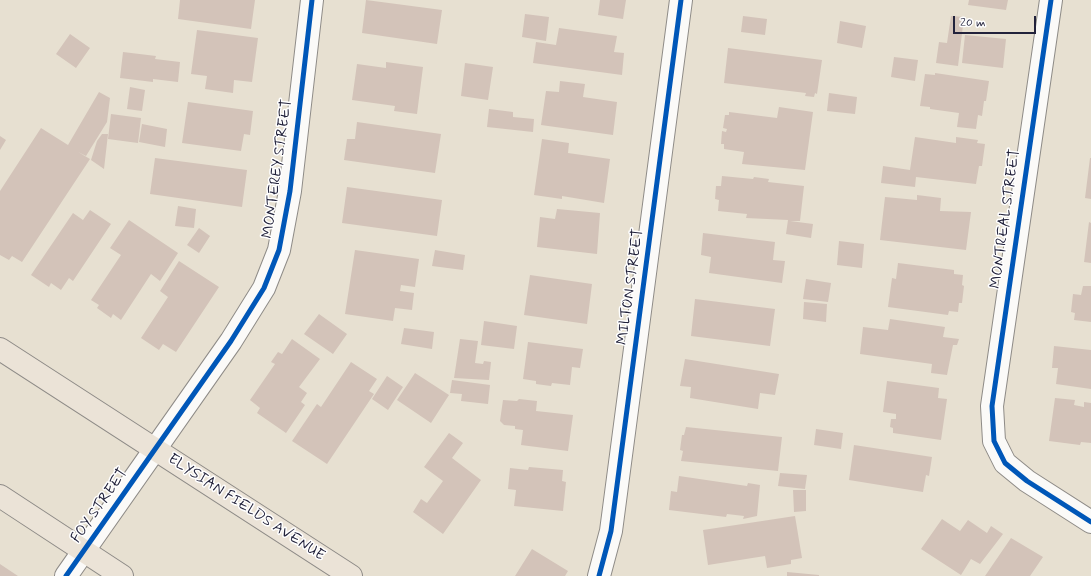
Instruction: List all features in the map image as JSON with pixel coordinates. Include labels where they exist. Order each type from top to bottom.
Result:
[{"type":"main road","name":"ELYSIAN FIELDS AVENUE","points":[[0,349],[154,450],[352,576]]},
{"type":"main road","points":[[0,496],[122,576]]},
{"type":"street","name":"MONTEREY STREET","points":[[154,450],[232,341],[264,288],[279,250],[290,191],[312,0]]},
{"type":"street","name":"MILTON STREET","points":[[600,576],[611,531],[681,0]]},
{"type":"street","name":"MONTREAL STREET","points":[[1051,0],[992,406],[994,441],[1005,463],[1027,481],[1091,522]]},
{"type":"street","name":"FOY STREET","points":[[66,576],[154,450]]},
{"type":"building","points":[[180,0],[255,0],[251,29],[178,19]]},
{"type":"building","points":[[366,0],[442,10],[437,44],[362,33]]},
{"type":"building","points":[[600,0],[626,0],[623,19],[598,15]]},
{"type":"building","points":[[969,0],[1008,0],[1006,10],[968,5]]},
{"type":"building","points":[[525,14],[549,17],[546,41],[522,37]]},
{"type":"building","points":[[743,16],[767,19],[765,35],[741,32]]},
{"type":"building","points":[[951,16],[964,17],[958,66],[936,63],[939,42],[947,43]]},
{"type":"building","points":[[840,21],[866,26],[862,48],[837,43]]},
{"type":"building","points":[[559,28],[617,36],[614,52],[624,53],[622,75],[533,63],[536,42],[556,45]]},
{"type":"building","points":[[197,30],[258,38],[252,82],[234,80],[233,93],[205,89],[207,76],[191,74]]},
{"type":"building","points":[[70,34],[90,48],[76,68],[56,54]]},
{"type":"building","points":[[965,35],[1006,39],[1003,68],[962,63]]},
{"type":"building","points":[[728,48],[822,60],[817,94],[815,93],[814,97],[805,96],[806,93],[724,83]]},
{"type":"building","points":[[123,52],[156,56],[155,59],[180,62],[178,82],[153,79],[153,82],[120,78]]},
{"type":"building","points":[[894,57],[918,60],[915,81],[891,77]]},
{"type":"building","points":[[386,62],[423,67],[417,114],[394,111],[395,106],[352,100],[357,64],[386,68]]},
{"type":"building","points":[[465,63],[493,67],[488,100],[461,96]]},
{"type":"building","points":[[935,73],[989,81],[982,116],[978,115],[976,129],[957,127],[959,113],[920,106],[925,74],[935,75]]},
{"type":"building","points":[[560,81],[585,84],[583,97],[617,102],[613,135],[541,125],[546,91],[559,92]]},
{"type":"building","points":[[130,87],[145,90],[142,111],[127,109]]},
{"type":"building","points":[[99,92],[110,98],[107,122],[86,156],[78,152],[90,159],[22,262],[12,256],[9,260],[0,255],[0,191],[41,128],[68,145]]},
{"type":"building","points":[[829,93],[857,97],[855,114],[827,111]]},
{"type":"building","points":[[188,102],[253,111],[250,135],[244,134],[241,151],[182,143]]},
{"type":"building","points":[[779,107],[813,112],[805,170],[742,164],[744,152],[724,149],[724,144],[721,144],[722,131],[726,132],[727,129],[723,128],[725,115],[729,115],[729,112],[777,118]]},
{"type":"building","points":[[489,109],[513,112],[513,117],[534,119],[533,132],[487,127]]},
{"type":"building","points":[[111,114],[141,118],[138,143],[108,139]]},
{"type":"building","points":[[357,122],[441,134],[435,173],[344,160],[347,139],[355,139]]},
{"type":"building","points":[[142,124],[167,129],[165,147],[139,142]]},
{"type":"building","points":[[102,134],[108,134],[104,169],[91,160],[97,141]]},
{"type":"building","points":[[0,136],[6,140],[0,150]]},
{"type":"building","points":[[915,137],[956,143],[956,137],[978,140],[977,143],[985,144],[982,166],[979,166],[976,184],[916,177],[915,187],[881,183],[883,166],[910,170]]},
{"type":"building","points":[[542,139],[569,143],[568,153],[610,159],[604,203],[562,196],[562,199],[534,195]]},
{"type":"building","points":[[155,158],[247,170],[242,207],[150,194]]},
{"type":"building","points":[[1091,158],[1091,199],[1085,198]]},
{"type":"building","points":[[722,176],[753,179],[754,177],[769,179],[768,182],[804,186],[800,221],[790,221],[813,224],[811,238],[786,234],[788,220],[746,218],[747,214],[718,211],[719,200],[715,199],[716,186],[721,186]]},
{"type":"building","points":[[347,187],[442,200],[437,236],[342,223]]},
{"type":"building","points":[[917,195],[941,198],[940,211],[971,212],[966,250],[880,240],[885,197],[917,200]]},
{"type":"building","points":[[178,206],[196,209],[194,228],[175,226]]},
{"type":"building","points":[[557,209],[600,213],[597,254],[537,247],[540,217],[555,219]]},
{"type":"building","points":[[90,210],[111,224],[73,281],[69,278],[61,290],[51,283],[49,287],[31,275],[73,213],[83,220]]},
{"type":"building","points":[[129,220],[178,253],[160,281],[151,274],[121,320],[113,314],[111,318],[97,308],[99,305],[91,300],[121,255],[110,248]]},
{"type":"building","points":[[1089,222],[1091,223],[1091,263],[1084,262]]},
{"type":"building","points":[[199,228],[210,236],[199,253],[187,245]]},
{"type":"building","points":[[703,233],[775,242],[773,260],[785,261],[782,283],[709,273],[711,257],[701,255]]},
{"type":"building","points":[[839,241],[864,244],[862,268],[837,265]]},
{"type":"building","points":[[355,250],[419,259],[415,287],[401,285],[400,291],[414,293],[412,310],[395,308],[393,321],[345,314]]},
{"type":"building","points":[[435,250],[465,255],[463,270],[432,266]]},
{"type":"building","points":[[179,261],[219,287],[176,352],[163,344],[159,350],[141,338],[168,297],[160,291]]},
{"type":"building","points":[[898,263],[954,270],[954,274],[963,275],[962,285],[964,286],[962,303],[959,303],[958,312],[949,311],[948,315],[888,307],[892,278],[896,279]]},
{"type":"building","points":[[530,275],[592,284],[587,324],[524,315]]},
{"type":"building","points":[[806,279],[831,283],[828,302],[803,299]]},
{"type":"building","points":[[1083,286],[1091,286],[1091,322],[1074,320],[1075,313],[1071,312],[1073,294],[1081,295]]},
{"type":"building","points":[[695,299],[775,309],[770,346],[691,336]]},
{"type":"building","points":[[804,302],[827,304],[826,322],[803,319]]},
{"type":"building","points":[[319,314],[347,334],[333,354],[304,334]]},
{"type":"building","points":[[890,319],[945,327],[943,337],[959,339],[957,345],[953,345],[947,375],[931,373],[932,364],[860,354],[863,327],[888,330]]},
{"type":"building","points":[[484,321],[517,326],[514,349],[481,345]]},
{"type":"building","points":[[404,328],[434,332],[432,349],[401,344]]},
{"type":"building","points":[[292,339],[320,359],[299,387],[307,393],[301,402],[305,405],[286,433],[257,413],[260,408],[250,400],[275,364],[271,362],[278,352],[282,354]]},
{"type":"building","points":[[460,339],[478,341],[475,363],[483,364],[484,361],[491,362],[489,380],[454,378]]},
{"type":"building","points":[[528,342],[583,349],[580,368],[572,367],[570,385],[552,383],[551,386],[536,384],[536,381],[523,379]]},
{"type":"building","points":[[1054,346],[1091,350],[1091,389],[1056,384],[1058,368],[1052,368]]},
{"type":"building","points":[[685,359],[779,374],[775,395],[760,393],[758,409],[690,398],[691,387],[680,386]]},
{"type":"building","points":[[351,362],[377,379],[369,391],[374,394],[327,464],[292,441],[317,404],[321,407]]},
{"type":"building","points":[[415,373],[449,395],[431,423],[397,400]]},
{"type":"building","points":[[387,376],[403,387],[388,410],[372,399]]},
{"type":"building","points":[[452,380],[490,385],[488,404],[461,401],[462,394],[450,393]]},
{"type":"building","points":[[887,381],[939,388],[938,398],[947,399],[941,440],[893,433],[893,428],[890,427],[891,419],[896,419],[896,414],[883,412]]},
{"type":"building","points":[[1055,398],[1075,400],[1074,405],[1084,407],[1084,402],[1091,403],[1091,443],[1081,442],[1080,445],[1049,441]]},
{"type":"building","points":[[519,399],[537,401],[536,411],[573,415],[568,451],[521,445],[523,430],[515,429],[515,426],[504,425],[500,421],[503,400],[517,401]]},
{"type":"building","points":[[686,427],[782,437],[778,471],[681,461],[683,451],[680,450],[682,435],[684,435]]},
{"type":"building","points":[[816,429],[843,433],[841,449],[814,445]]},
{"type":"building","points":[[449,433],[463,443],[452,458],[481,480],[443,534],[413,512],[421,499],[427,503],[443,481],[424,467]]},
{"type":"building","points":[[854,445],[932,457],[929,476],[926,475],[923,492],[849,480]]},
{"type":"building","points":[[529,467],[563,470],[562,481],[566,482],[563,511],[514,506],[516,490],[508,489],[510,468],[528,470]]},
{"type":"building","points":[[780,473],[807,475],[805,489],[778,486]]},
{"type":"building","points":[[679,476],[747,486],[748,483],[760,485],[757,516],[743,519],[744,516],[727,514],[726,517],[669,510],[671,491],[677,492]]},
{"type":"building","points":[[793,490],[806,490],[806,511],[794,512]]},
{"type":"building","points":[[795,516],[802,558],[791,560],[791,564],[767,568],[765,556],[708,565],[703,530]]},
{"type":"building","points":[[942,519],[960,531],[968,520],[987,533],[991,526],[1003,534],[980,564],[971,559],[961,575],[921,549]]},
{"type":"building","points":[[1011,538],[1043,557],[1030,576],[985,576]]},
{"type":"building","points":[[532,549],[568,571],[565,576],[515,576]]},
{"type":"building","points":[[0,564],[18,576],[0,576]]},
{"type":"building","points":[[787,572],[819,575],[819,576],[787,576]]},
{"type":"cycle path","points":[[66,576],[231,341],[264,288],[279,250],[290,191],[312,0]]},
{"type":"cycle path","points":[[599,576],[611,531],[681,0]]},
{"type":"cycle path","points":[[1051,0],[992,406],[994,441],[1005,463],[1027,481],[1091,522]]}]
